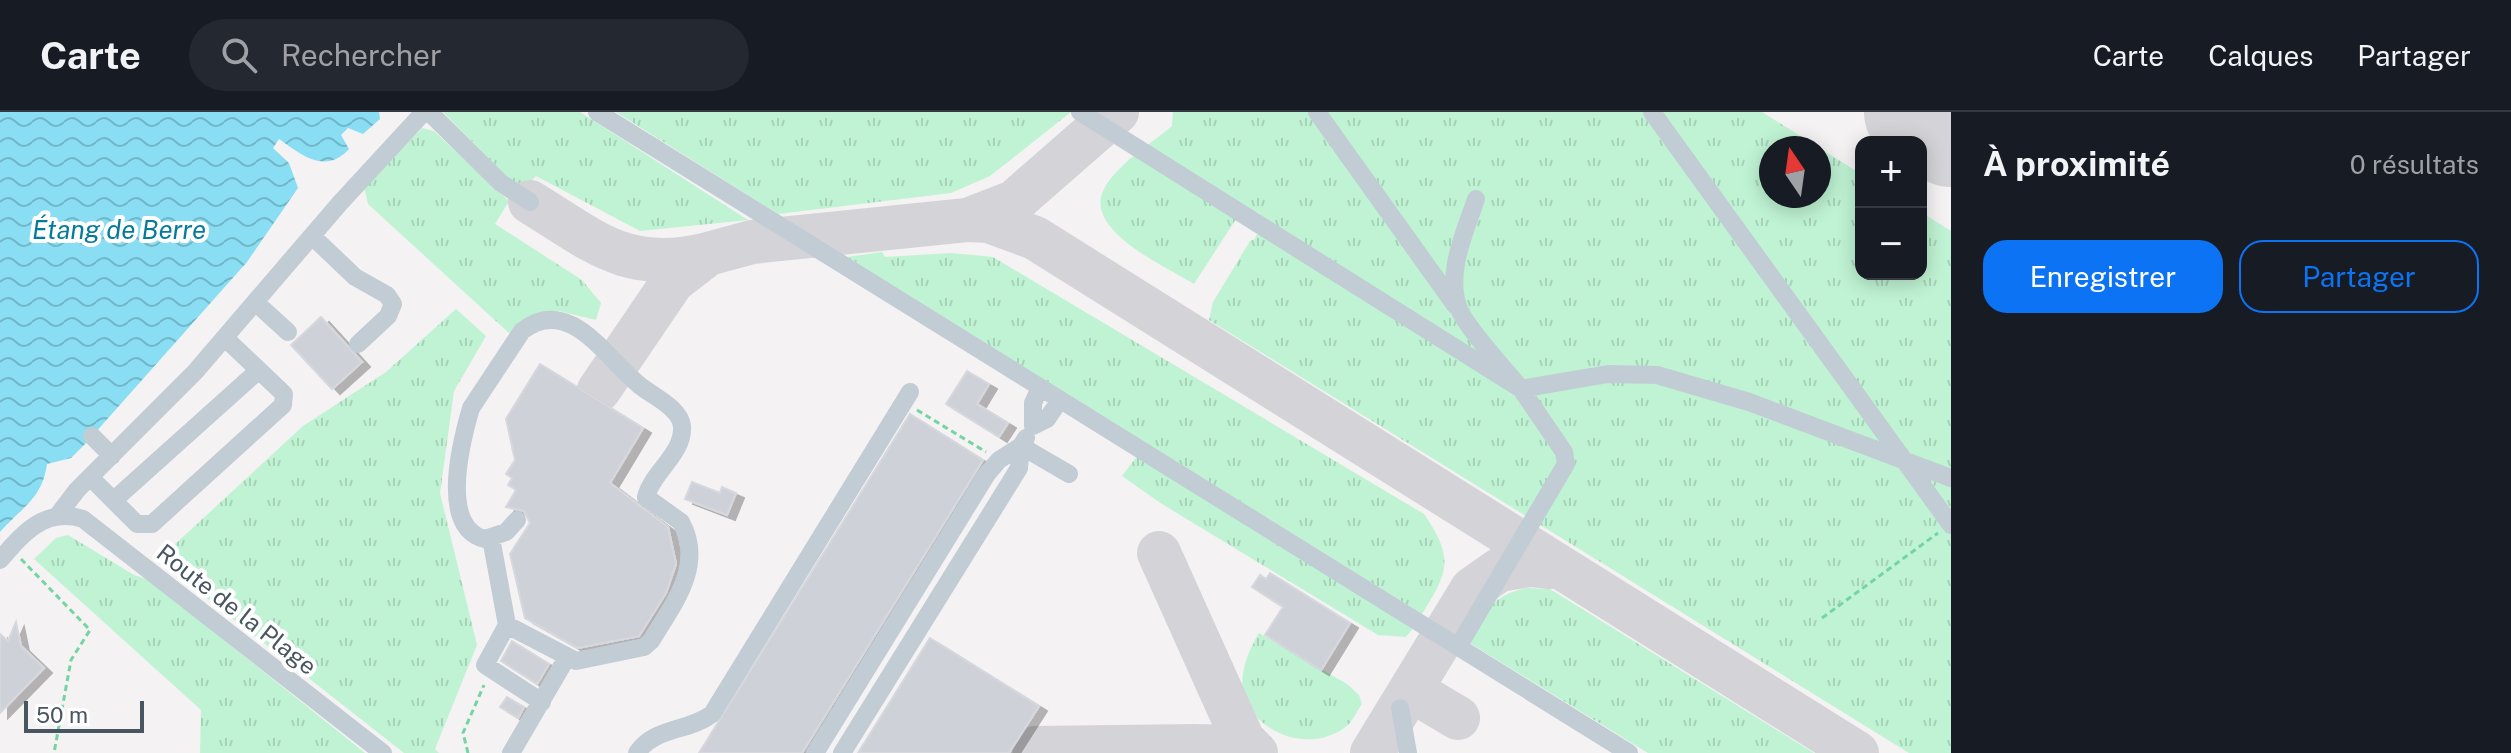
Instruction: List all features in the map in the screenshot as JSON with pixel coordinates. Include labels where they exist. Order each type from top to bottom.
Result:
[{"type":"street","points":[[5,554],[31,526],[58,515],[90,477],[225,338],[312,236],[426,112],[501,183],[530,202]]},
{"type":"street","points":[[597,112],[1629,753]]},
{"type":"street","points":[[1080,112],[1521,389],[1608,374],[1657,375],[1749,402],[1951,478]]},
{"type":"street","points":[[1317,112],[1564,452],[1566,464],[1458,647]]},
{"type":"street","points":[[1652,112],[1951,525]]},
{"type":"street","points":[[1459,310],[1454,283],[1456,260],[1476,199]]},
{"type":"street","points":[[312,236],[355,277],[387,295],[393,304],[388,316],[358,344]]},
{"type":"street","points":[[255,302],[288,332]]},
{"type":"street","points":[[507,625],[566,659],[589,662],[644,647],[651,641],[687,581],[690,565],[681,522],[646,497],[680,440],[680,419],[674,410],[637,383],[593,338],[566,322],[548,319],[533,322],[522,331],[471,408],[456,503],[458,518],[475,537],[491,538],[506,532],[517,520]]},
{"type":"street","points":[[90,477],[137,524],[152,524],[283,405],[284,394],[225,338]]},
{"type":"street","points":[[114,500],[259,370]]},
{"type":"street","points":[[842,753],[1019,468],[1021,446],[1033,426],[1033,403],[1040,388]]},
{"type":"street","points":[[637,753],[655,736],[702,721],[712,714],[906,397]]},
{"type":"street","points":[[1033,426],[1047,419],[1060,400]]},
{"type":"street","points":[[92,436],[112,456]]},
{"type":"street","points":[[815,753],[999,460],[1021,446]]},
{"type":"street","points":[[1021,446],[1069,474]]},
{"type":"street","name":"Route de la Plage","points":[[58,515],[83,519],[383,753]]},
{"type":"street","points":[[491,538],[507,625],[485,661],[491,671],[542,702]]},
{"type":"street","points":[[511,753],[566,659]]},
{"type":"street","points":[[1400,708],[1408,753]]},
{"type":"path","points":[[906,397],[999,460]]},
{"type":"path","points":[[1822,618],[1951,525]]},
{"type":"path","points":[[5,554],[90,630],[71,660],[54,753]]},
{"type":"path","points":[[468,753],[464,744],[466,723],[491,671]]},
{"type":"green space","points":[[443,112],[580,112],[748,220],[640,231],[536,176],[521,191]]},
{"type":"green space","points":[[616,112],[1071,112],[990,176],[951,193],[778,214]]},
{"type":"green space","points":[[1173,112],[1762,112],[1800,136],[1759,136],[1759,208],[1831,208],[1831,155],[1855,170],[1855,280],[1927,280],[1927,216],[1951,231],[1951,753],[1909,753],[1209,320],[1213,302],[1250,241],[1255,239],[1263,219],[1251,210],[1238,216],[1194,284],[1131,246],[1105,219],[1100,204],[1104,189],[1117,171],[1172,126]]},
{"type":"green space","points":[[422,128],[434,131],[509,201],[495,224],[582,280],[601,303],[596,320],[559,311],[526,319],[509,333],[368,204],[364,186]]},
{"type":"green space","points":[[882,252],[885,257],[951,253],[993,257],[1424,514],[1440,542],[1444,564],[1438,586],[1422,614],[847,257]]},
{"type":"green space","points":[[456,309],[486,336],[454,391],[440,493],[477,645],[435,749],[439,753],[404,753],[158,560],[303,426],[386,372]]},
{"type":"green space","points":[[1138,455],[1414,627],[1406,637],[1378,635],[1162,504],[1122,476]]},
{"type":"green space","points":[[68,535],[134,575],[149,580],[365,753],[200,753],[201,710],[34,559],[56,538]]},
{"type":"green space","points":[[1527,588],[1550,589],[1814,753],[1648,753],[1468,642],[1497,600]]},
{"type":"green space","points":[[1259,633],[1347,684],[1359,695],[1362,704],[1348,725],[1335,734],[1305,739],[1276,732],[1263,723],[1245,698],[1242,682],[1248,656]]},
{"type":"water","name":"Étang de Berre","points":[[0,112],[379,112],[380,119],[363,134],[348,128],[341,135],[349,149],[331,161],[314,160],[279,139],[273,148],[289,163],[298,188],[247,262],[86,443],[71,458],[47,464],[36,494],[0,532]]},
{"type":"building","points":[[321,317],[362,362],[332,389],[291,345]]},
{"type":"building","points":[[540,364],[643,428],[610,483],[668,527],[676,564],[666,593],[639,636],[578,648],[525,618],[510,554],[530,523],[524,511],[506,507],[516,490],[508,485],[512,478],[506,474],[515,460],[506,419]]},
{"type":"building","points":[[967,371],[989,384],[977,404],[1008,423],[999,437],[946,404]]},
{"type":"building","points":[[910,414],[983,460],[802,753],[699,753]]},
{"type":"building","points":[[692,482],[720,493],[722,487],[736,493],[727,515],[685,499]]},
{"type":"building","points":[[1270,573],[1350,623],[1321,670],[1265,635],[1283,607],[1252,587],[1260,575],[1266,579]]},
{"type":"building","points":[[16,622],[21,646],[44,668],[0,713],[0,634],[8,641]]},
{"type":"building","points":[[930,638],[1039,706],[1009,753],[858,753]]},
{"type":"building","points":[[512,641],[549,664],[537,684],[501,661]]},
{"type":"building","points":[[507,697],[524,707],[518,718],[500,707]]},
{"type":"taxiway","points":[[967,220],[1014,202],[1117,112]]},
{"type":"taxiway","points":[[530,202],[594,241],[633,257],[655,260],[708,254]]},
{"type":"taxiway","points":[[599,390],[673,281],[708,254],[752,242],[967,220],[989,221],[1035,238],[1857,753]]},
{"type":"taxiway","points":[[1159,553],[1243,740],[1256,753]]},
{"type":"taxiway","points":[[1372,753],[1472,589],[1499,570],[1530,565],[1548,567]]},
{"type":"taxiway","points":[[1411,690],[1458,718]]},
{"type":"taxiway","points":[[1034,748],[1193,746],[1241,747],[1255,752]]},
{"type":"runway","points":[[1918,112],[1951,133]]}]
